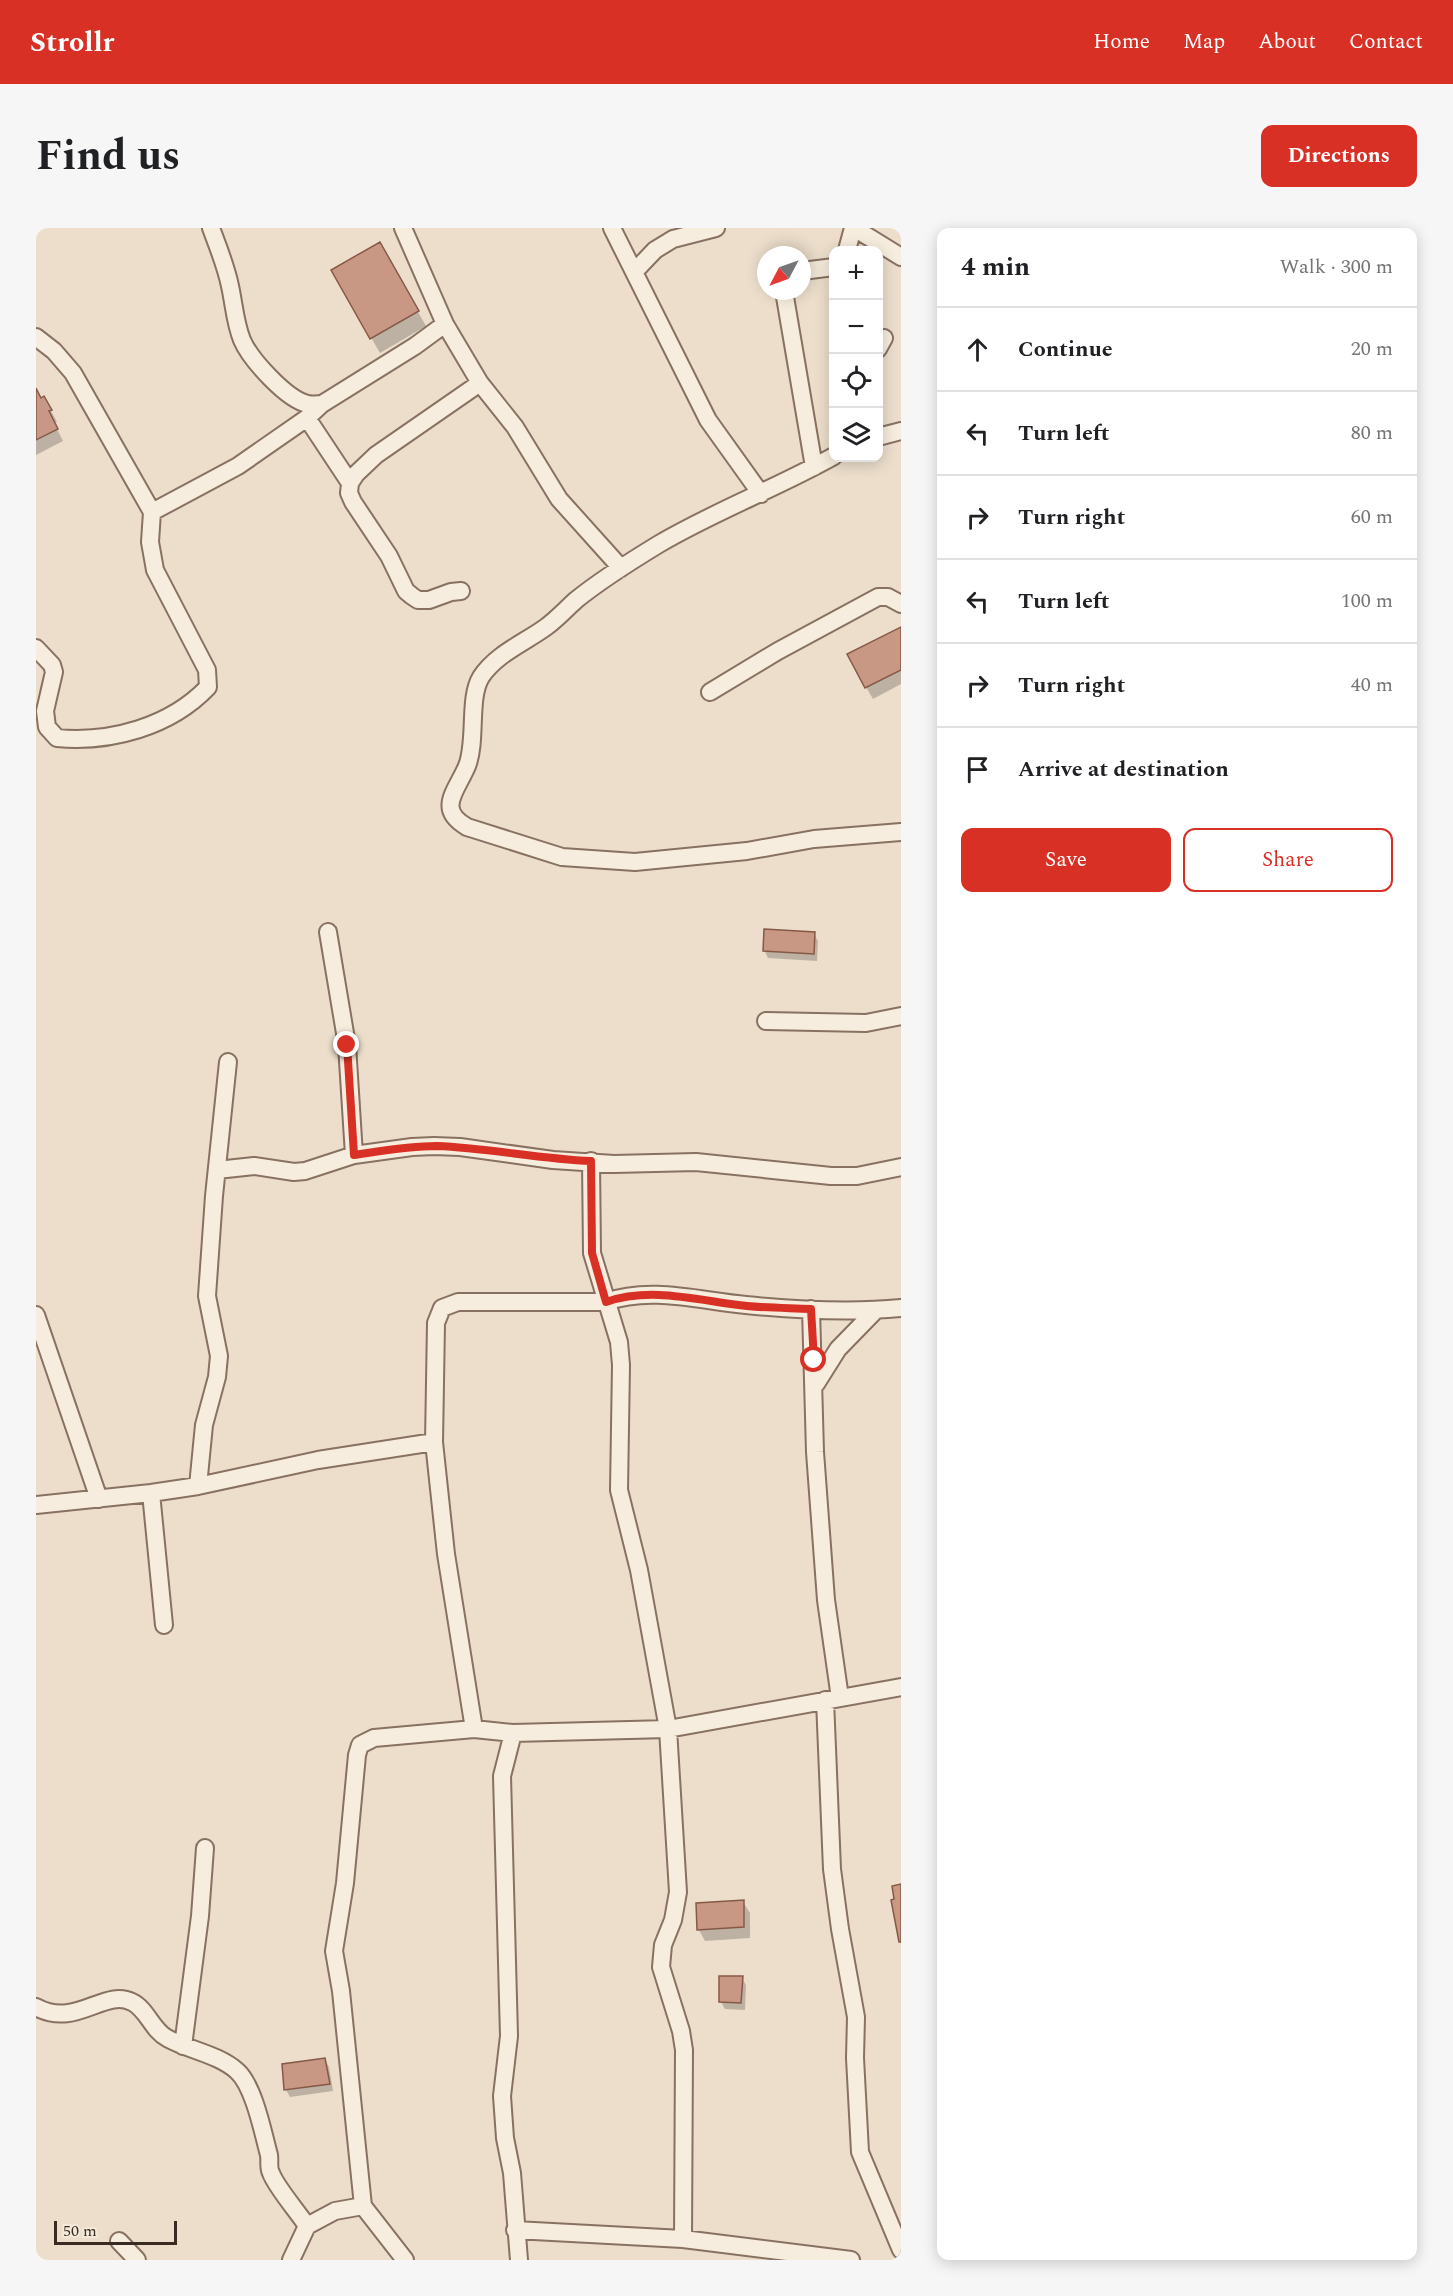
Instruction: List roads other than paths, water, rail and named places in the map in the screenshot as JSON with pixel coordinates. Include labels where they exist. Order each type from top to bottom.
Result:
[{"type":"street","points":[[211,228],[230,284],[243,341],[254,359],[270,378],[294,397],[307,404],[322,404]]},
{"type":"street","points":[[403,228],[445,324],[480,383],[514,427],[560,499],[621,568]]},
{"type":"street","points":[[612,228],[708,420],[761,494]]},
{"type":"street","points":[[635,271],[655,250],[673,239],[716,228]]},
{"type":"street","points":[[848,246],[853,228],[901,257]]},
{"type":"street","points":[[811,271],[829,268]]},
{"type":"street","points":[[786,300],[814,467]]},
{"type":"street","points":[[152,512],[238,466],[307,418],[322,404],[415,346],[445,324]]},
{"type":"street","points":[[36,337],[54,351],[73,373],[152,512],[150,542],[155,570],[207,670],[208,687],[198,697],[157,723],[100,738],[78,740],[57,738],[47,727],[45,711],[54,672],[52,665],[36,648]]},
{"type":"street","points":[[460,591],[429,600],[418,600],[406,591],[389,556],[349,493],[350,483],[356,474],[376,455],[480,383]]},
{"type":"street","points":[[307,418],[350,483]]},
{"type":"street","points":[[883,436],[901,430]]},
{"type":"street","points":[[829,459],[704,520],[621,568],[576,601],[552,623],[509,650],[480,678],[476,690],[468,763],[451,800],[451,815],[467,827],[562,857],[635,862],[747,851],[824,838],[901,832]]},
{"type":"street","points":[[710,692],[778,651],[878,597],[888,597],[901,604]]},
{"type":"street","points":[[328,932],[347,1045],[354,1155]]},
{"type":"street","points":[[766,1021],[866,1023],[901,1016]]},
{"type":"street","points":[[198,1486],[204,1425],[215,1385],[219,1356],[207,1296],[228,1062]]},
{"type":"street","points":[[217,1170],[254,1166],[294,1172],[305,1171],[354,1155],[434,1146],[460,1147],[553,1160],[614,1164],[696,1162],[831,1176],[857,1176],[901,1167]]},
{"type":"street","points":[[591,1161],[592,1253],[619,1342],[621,1365],[619,1490],[639,1570],[668,1729],[678,1892],[673,1920],[663,1945],[661,1967],[681,2031],[684,2050],[683,2239]]},
{"type":"street","points":[[474,1730],[446,1554],[434,1442],[436,1323],[442,1308],[458,1302],[606,1302],[624,1295],[643,1294],[747,1306],[875,1311],[901,1308]]},
{"type":"street","points":[[811,1309],[815,1452],[832,1699],[832,1869],[856,2017],[855,2058],[860,2152],[901,2250]]},
{"type":"street","points":[[813,1389],[838,1349],[859,1324],[875,1311]]},
{"type":"street","points":[[36,1315],[99,1499]]},
{"type":"street","points":[[36,1505],[198,1486],[318,1460],[434,1442]]},
{"type":"street","points":[[152,1493],[164,1625]]},
{"type":"street","points":[[405,2260],[363,2206],[341,1991],[334,1951],[345,1883],[357,1755],[360,1745],[374,1738],[474,1730],[513,1733],[668,1729],[901,1687]]},
{"type":"street","points":[[513,1733],[502,1776],[509,2036],[502,2096],[512,2173],[519,2260]]},
{"type":"street","points":[[183,2046],[200,1916],[205,1848]]},
{"type":"street","points":[[36,2007],[53,2014],[75,2013],[105,2002],[122,1999],[133,2002],[141,2008],[164,2037],[237,2071],[248,2085],[270,2159],[270,2172],[308,2226]]},
{"type":"street","points":[[291,2260],[308,2226],[335,2211],[363,2206]]},
{"type":"street","points":[[515,2230],[683,2239],[850,2260]]},
{"type":"street","points":[[119,2241],[137,2260]]}]
